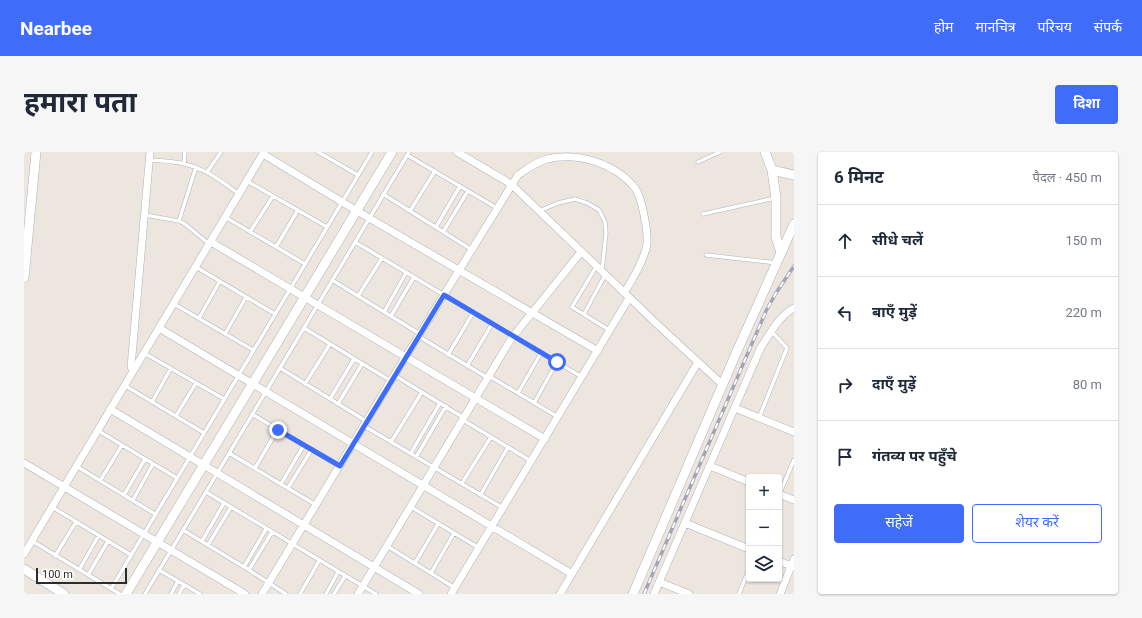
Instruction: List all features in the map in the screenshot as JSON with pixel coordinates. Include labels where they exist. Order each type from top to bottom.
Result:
[{"type":"street","points":[[24,278],[26,225],[36,152]]},
{"type":"street","points":[[134,370],[130,367],[132,336],[150,152]]},
{"type":"street","points":[[126,594],[392,152]]},
{"type":"street","points":[[457,152],[512,184],[627,296],[723,385]]},
{"type":"street","points":[[765,152],[772,170],[776,198],[776,237],[781,253]]},
{"type":"street","points":[[24,554],[263,153],[368,218],[598,351]]},
{"type":"street","points":[[262,594],[518,175],[531,165],[547,159],[563,157],[588,159],[608,166],[624,177],[636,189],[644,212],[647,245],[627,296],[610,330],[453,591]]},
{"type":"street","points":[[772,170],[794,175]]},
{"type":"street","points":[[633,594],[794,224]]},
{"type":"street","points":[[210,243],[318,304],[544,439]]},
{"type":"street","points":[[358,594],[513,336],[581,252]]},
{"type":"street","points":[[654,594],[761,347],[790,310],[794,308]]},
{"type":"street","points":[[159,328],[254,383],[572,574]]},
{"type":"street","points":[[560,594],[698,362]]},
{"type":"street","points":[[735,408],[794,432]]},
{"type":"street","points":[[110,409],[419,594]]},
{"type":"street","points":[[24,462],[245,594]]},
{"type":"street","points":[[710,466],[746,481]]},
{"type":"street","points":[[782,496],[794,500]]},
{"type":"street","points":[[685,524],[746,548]]},
{"type":"street","points":[[780,594],[793,564],[782,562]]},
{"type":"street","points":[[24,569],[64,594]]},
{"type":"street","points":[[659,582],[689,594]]},
{"type":"lane","points":[[184,164],[185,152]]},
{"type":"lane","points":[[207,172],[220,152]]},
{"type":"lane","points":[[318,152],[358,175]]},
{"type":"lane","points":[[111,589],[372,152]]},
{"type":"lane","points":[[698,162],[720,152]]},
{"type":"lane","points":[[145,594],[408,153],[435,171],[498,208]]},
{"type":"lane","points":[[149,160],[196,167],[207,172],[239,194]]},
{"type":"lane","points":[[179,221],[196,167]]},
{"type":"lane","points":[[410,211],[435,171]]},
{"type":"lane","points":[[247,181],[327,227]]},
{"type":"lane","points":[[436,227],[460,186]]},
{"type":"lane","points":[[443,232],[468,191]]},
{"type":"lane","points":[[383,194],[472,250]]},
{"type":"lane","points":[[250,232],[273,196]]},
{"type":"lane","points":[[703,214],[776,198]]},
{"type":"lane","points":[[539,211],[558,203],[575,199],[587,203],[599,210],[605,222],[606,233],[601,271],[584,314]]},
{"type":"lane","points":[[276,247],[298,210]]},
{"type":"lane","points":[[144,215],[179,221],[210,243]]},
{"type":"lane","points":[[225,217],[305,264]]},
{"type":"lane","points":[[355,242],[582,377]]},
{"type":"lane","points":[[706,255],[777,263]]},
{"type":"lane","points":[[358,296],[382,258]]},
{"type":"lane","points":[[196,267],[275,314]]},
{"type":"lane","points":[[601,271],[572,307],[610,330]]},
{"type":"lane","points":[[384,312],[406,273]]},
{"type":"lane","points":[[391,316],[414,277]]},
{"type":"lane","points":[[332,280],[391,316],[467,366],[518,393],[558,417]]},
{"type":"lane","points":[[199,318],[220,281]]},
{"type":"lane","points":[[224,334],[246,297]]},
{"type":"lane","points":[[174,304],[253,350]]},
{"type":"lane","points":[[448,354],[473,312]]},
{"type":"lane","points":[[467,366],[492,324]]},
{"type":"lane","points":[[304,328],[362,364],[422,392],[446,406],[491,437],[531,461]]},
{"type":"lane","points":[[759,418],[787,348],[772,332]]},
{"type":"lane","points":[[305,384],[330,344]]},
{"type":"lane","points":[[144,353],[224,399]]},
{"type":"lane","points":[[518,393],[541,353]]},
{"type":"lane","points":[[330,399],[354,359]]},
{"type":"lane","points":[[534,403],[557,362]]},
{"type":"lane","points":[[338,404],[362,364]]},
{"type":"lane","points":[[152,402],[171,368]]},
{"type":"lane","points":[[280,368],[338,404],[391,442],[503,508]]},
{"type":"lane","points":[[176,416],[196,382]]},
{"type":"lane","points":[[124,385],[204,433]]},
{"type":"lane","points":[[391,442],[422,392]]},
{"type":"lane","points":[[411,453],[440,403]]},
{"type":"lane","points":[[416,457],[446,406]]},
{"type":"lane","points":[[252,414],[340,466]]},
{"type":"lane","points":[[97,430],[177,478]]},
{"type":"lane","points":[[255,468],[278,430]]},
{"type":"lane","points":[[462,483],[491,437]]},
{"type":"lane","points":[[100,481],[122,445]]},
{"type":"lane","points":[[281,484],[304,445]]},
{"type":"lane","points":[[481,494],[508,447]]},
{"type":"lane","points":[[288,488],[312,449]]},
{"type":"lane","points":[[229,453],[316,505]]},
{"type":"lane","points":[[124,495],[145,459]]},
{"type":"lane","points":[[782,488],[794,460]]},
{"type":"lane","points":[[133,500],[153,464]]},
{"type":"lane","points":[[76,466],[156,514]]},
{"type":"lane","points":[[206,492],[292,545],[376,594]]},
{"type":"lane","points":[[202,541],[224,503]]},
{"type":"lane","points":[[52,507],[131,555]]},
{"type":"lane","points":[[208,545],[231,507]]},
{"type":"lane","points":[[411,507],[479,548]]},
{"type":"lane","points":[[56,556],[76,522]]},
{"type":"lane","points":[[415,563],[438,524]]},
{"type":"lane","points":[[244,567],[266,529]]},
{"type":"lane","points":[[183,530],[286,594]]},
{"type":"lane","points":[[249,570],[272,532]]},
{"type":"lane","points":[[431,573],[454,533]]},
{"type":"lane","points":[[79,570],[99,535]]},
{"type":"lane","points":[[32,541],[120,594]]},
{"type":"lane","points":[[88,575],[108,541]]},
{"type":"lane","points":[[387,546],[431,573],[453,591]]},
{"type":"lane","points":[[300,594],[319,561]]},
{"type":"lane","points":[[159,570],[200,594]]},
{"type":"lane","points":[[326,594],[338,572]]},
{"type":"lane","points":[[334,594],[345,576]]},
{"type":"lane","points":[[739,594],[746,576]]},
{"type":"lane","points":[[170,594],[178,581]]},
{"type":"lane","points":[[179,594],[184,585]]},
{"type":"railway","points":[[644,594],[766,311],[794,266]]},
{"type":"route","points":[[278,430],[340,466],[444,295],[557,362]]}]
